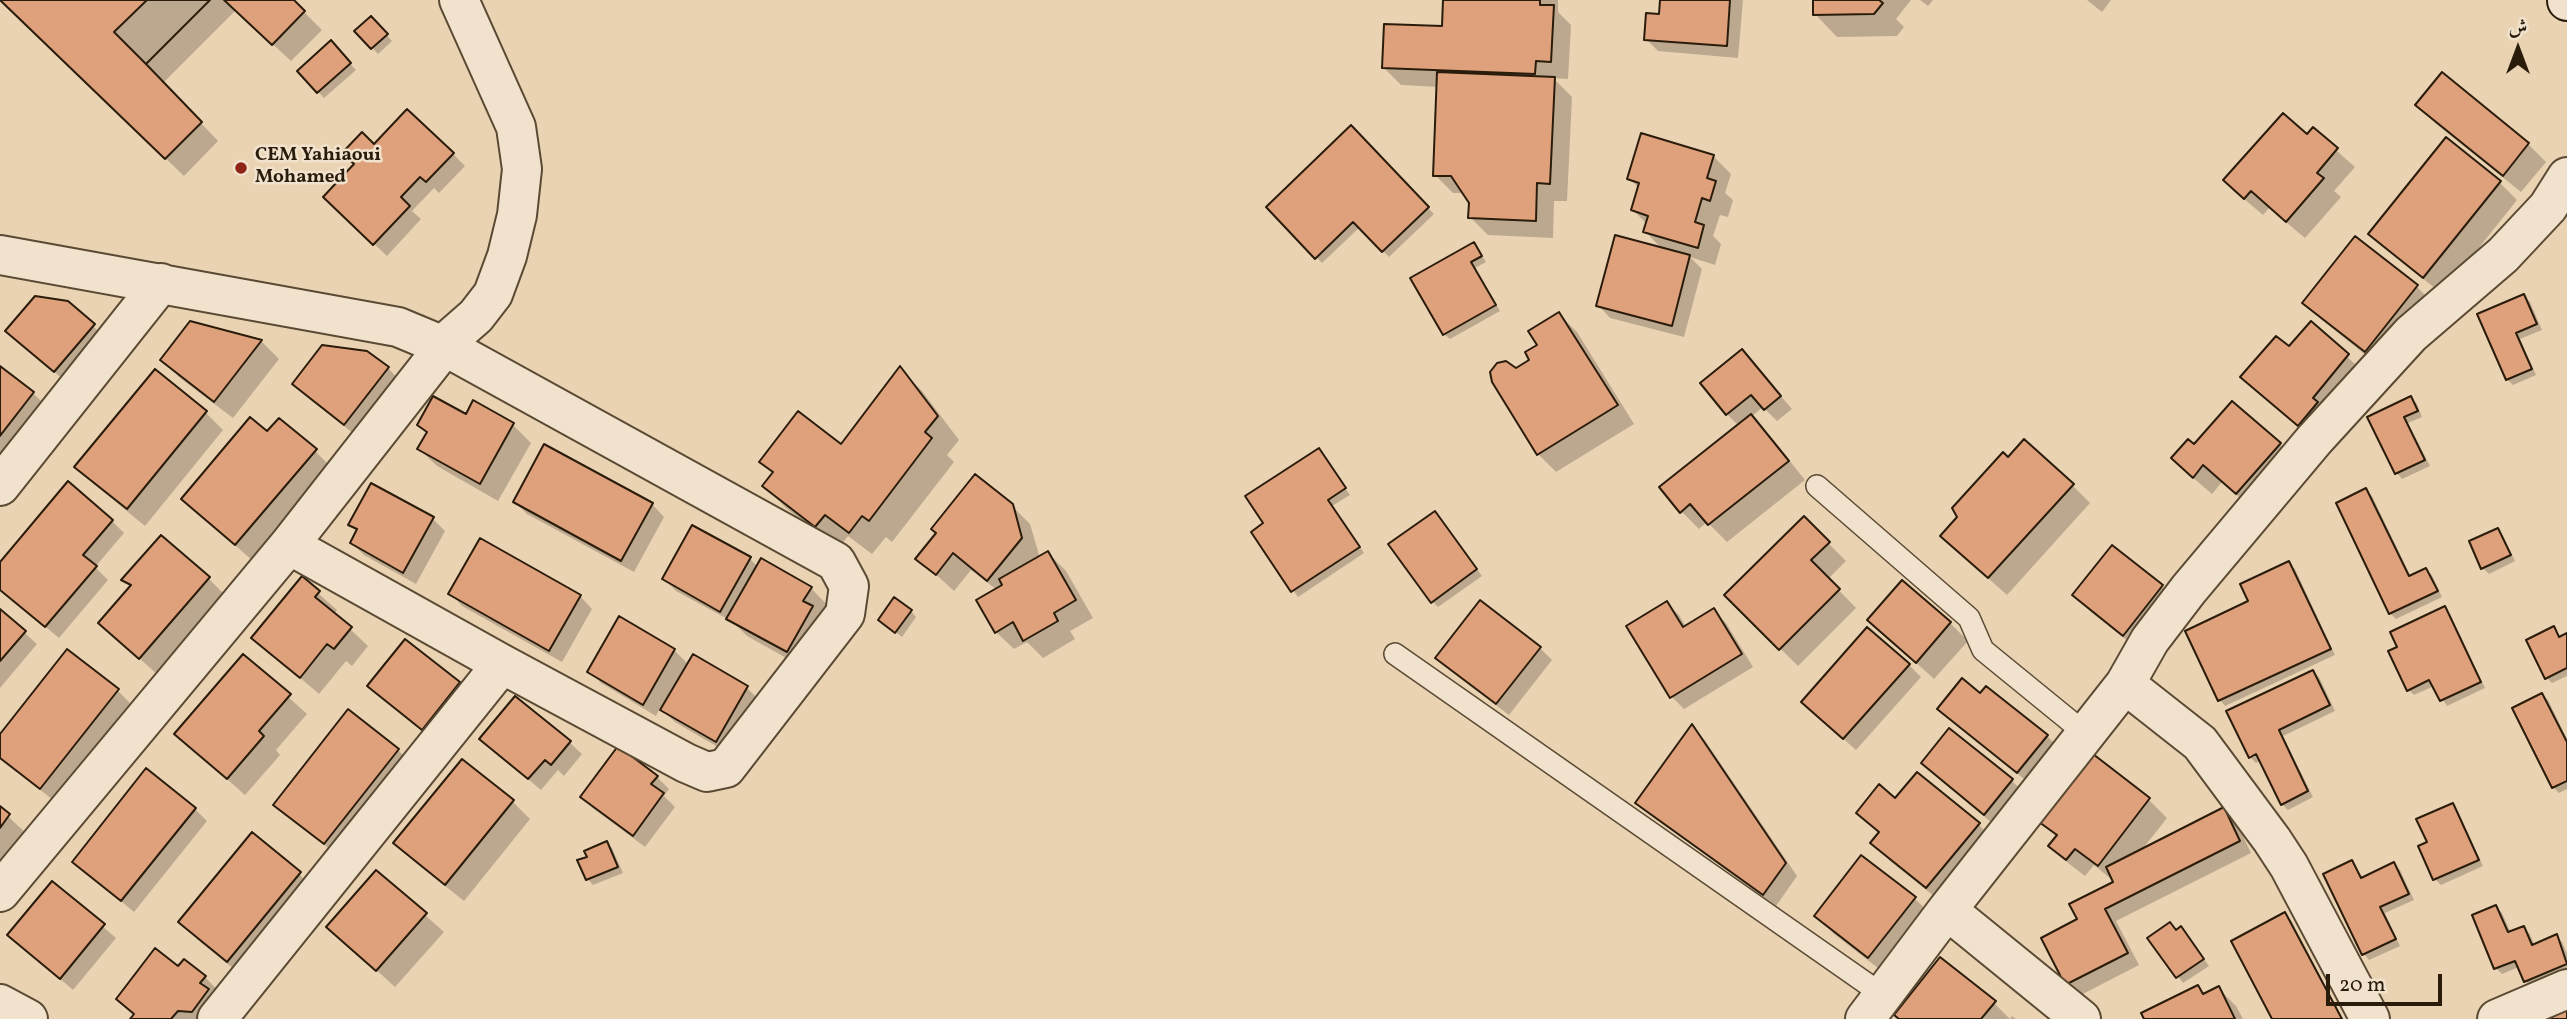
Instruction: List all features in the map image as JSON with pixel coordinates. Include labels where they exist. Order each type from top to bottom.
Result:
[{"type":"street","points":[[0,892],[289,545],[452,337],[476,316],[493,294],[517,215],[522,169],[516,127],[459,0]]},
{"type":"street","points":[[1874,1007],[2125,684],[2150,640],[2189,589],[2315,439],[2411,334],[2503,255],[2548,207],[2567,179]]},
{"type":"street","points":[[0,256],[398,327],[446,347],[836,562],[849,586],[845,614],[726,768],[707,772],[502,664],[289,545]]},
{"type":"street","points":[[0,486],[161,283]]},
{"type":"street","points":[[217,1019],[502,664]]},
{"type":"street","points":[[2125,684],[2200,743],[2272,840],[2289,866],[2370,1019]]},
{"type":"street","points":[[1947,910],[2081,1019]]},
{"type":"street","points":[[2497,1019],[2567,989]]},
{"type":"street","points":[[0,1004],[27,1019]]},
{"type":"lane","points":[[1817,486],[1969,618],[1983,650],[2087,734]]},
{"type":"lane","points":[[1395,654],[1874,1007]]},
{"type":"building","points":[[0,0],[210,0],[146,64],[202,122],[165,159]]},
{"type":"building","points":[[147,0],[210,0],[146,64],[114,32]]},
{"type":"building","points":[[224,0],[294,0],[305,11],[272,45]]},
{"type":"building","points":[[1443,0],[1540,0],[1540,5],[1554,5],[1551,62],[1536,61],[1535,74],[1382,68],[1384,24],[1442,26]]},
{"type":"building","points":[[1660,0],[1730,0],[1727,46],[1644,40],[1646,13],[1659,14]]},
{"type":"building","points":[[1813,0],[1879,0],[1883,3],[1874,14],[1813,15]]},
{"type":"building","points":[[371,16],[388,34],[371,49],[354,31]]},
{"type":"building","points":[[331,40],[351,63],[317,93],[297,71]]},
{"type":"building","points":[[1437,72],[1555,77],[1550,184],[1537,183],[1536,221],[1468,218],[1469,203],[1451,176],[1433,176]]},
{"type":"building","points":[[2442,72],[2529,143],[2503,176],[2415,105]]},
{"type":"building","points":[[407,109],[454,153],[426,182],[420,177],[401,197],[410,206],[373,245],[323,197],[354,164],[342,153],[362,132],[374,144]]},
{"type":"building","points":[[2283,113],[2307,134],[2313,127],[2338,148],[2317,173],[2324,178],[2286,222],[2251,191],[2244,199],[2223,180]]},
{"type":"building","points":[[1351,125],[1429,207],[1382,252],[1353,222],[1315,259],[1266,207]]},
{"type":"building","points":[[1641,133],[1714,155],[1707,178],[1716,181],[1710,201],[1702,198],[1695,222],[1704,225],[1698,248],[1643,232],[1648,216],[1631,210],[1639,183],[1627,179]]},
{"type":"building","points":[[2446,137],[2501,181],[2423,278],[2368,234]]},
{"type":"building","points":[[1615,235],[1690,255],[1672,326],[1596,306]]},
{"type":"building","points":[[2355,236],[2418,285],[2365,352],[2302,303]]},
{"type":"building","points":[[1474,242],[1482,256],[1471,262],[1496,305],[1443,335],[1410,278]]},
{"type":"building","points":[[2524,294],[2537,324],[2516,333],[2532,369],[2506,380],[2477,314]]},
{"type":"building","points":[[35,296],[68,301],[95,324],[54,372],[5,331]]},
{"type":"building","points":[[1559,312],[1618,405],[1537,455],[1492,382],[1490,372],[1497,363],[1506,361],[1516,368],[1529,360],[1525,352],[1537,345],[1528,331]]},
{"type":"building","points":[[190,321],[262,340],[214,402],[160,360]]},
{"type":"building","points":[[2311,321],[2349,354],[2313,398],[2318,402],[2298,426],[2240,377],[2276,336],[2289,346]]},
{"type":"building","points":[[322,345],[367,351],[389,367],[344,425],[292,384]]},
{"type":"building","points":[[1742,349],[1781,396],[1764,410],[1751,395],[1726,415],[1700,383]]},
{"type":"building","points":[[0,366],[34,392],[0,436]]},
{"type":"building","points":[[900,366],[938,416],[925,432],[932,438],[869,521],[862,516],[849,533],[825,515],[815,527],[762,486],[773,472],[759,462],[798,411],[841,444]]},
{"type":"building","points":[[155,369],[207,411],[127,509],[74,467]]},
{"type":"building","points":[[433,396],[466,414],[473,400],[514,423],[480,484],[417,449],[427,432],[417,425]]},
{"type":"building","points":[[2411,396],[2418,411],[2404,417],[2425,460],[2395,474],[2367,417]]},
{"type":"building","points":[[2232,401],[2281,443],[2236,494],[2203,465],[2193,478],[2171,458],[2188,439],[2194,444]]},
{"type":"building","points":[[1751,414],[1789,461],[1708,525],[1690,504],[1680,513],[1659,487]]},
{"type":"building","points":[[250,417],[267,431],[279,418],[317,449],[235,545],[181,499]]},
{"type":"building","points":[[2024,439],[2074,484],[1988,578],[1940,536],[1957,517],[1952,508],[2003,452],[2008,457]]},
{"type":"building","points":[[544,444],[653,503],[621,561],[513,502]]},
{"type":"building","points":[[1319,448],[1346,488],[1328,500],[1360,547],[1291,592],[1251,532],[1263,523],[1245,496]]},
{"type":"building","points":[[975,474],[1013,504],[1022,538],[987,581],[953,553],[936,575],[915,559],[936,533],[931,529]]},
{"type":"building","points":[[68,481],[113,520],[83,555],[97,566],[45,627],[0,590],[0,562]]},
{"type":"building","points":[[371,483],[434,517],[403,573],[350,543],[357,529],[348,525]]},
{"type":"building","points":[[2366,488],[2409,576],[2426,568],[2438,591],[2389,614],[2336,503]]},
{"type":"building","points":[[1435,511],[1477,569],[1431,603],[1388,544]]},
{"type":"building","points":[[1804,516],[1830,542],[1811,560],[1840,589],[1779,650],[1724,595]]},
{"type":"building","points":[[692,525],[751,557],[720,612],[662,579]]},
{"type":"building","points":[[2498,528],[2511,555],[2481,569],[2469,541]]},
{"type":"building","points":[[161,535],[210,577],[139,659],[98,623],[131,585],[121,580]]},
{"type":"building","points":[[480,538],[581,595],[549,651],[448,594]]},
{"type":"building","points":[[2112,545],[2163,585],[2123,636],[2072,595]]},
{"type":"building","points":[[1048,551],[1076,600],[1054,613],[1058,621],[1023,641],[1013,622],[995,633],[976,600],[1002,585],[999,579]]},
{"type":"building","points":[[761,558],[812,587],[803,601],[813,606],[787,652],[726,619]]},
{"type":"building","points":[[2289,561],[2331,649],[2218,701],[2185,631],[2248,601],[2240,584]]},
{"type":"building","points":[[302,576],[320,591],[315,597],[352,627],[334,649],[327,644],[300,678],[251,638]]},
{"type":"building","points":[[1902,580],[1951,622],[1916,663],[1867,620]]},
{"type":"building","points":[[894,597],[912,610],[895,633],[878,620]]},
{"type":"building","points":[[1480,600],[1541,647],[1496,704],[1435,658]]},
{"type":"building","points":[[1667,601],[1683,627],[1714,608],[1742,654],[1670,698],[1626,626]]},
{"type":"building","points":[[2445,606],[2481,682],[2440,701],[2429,680],[2407,691],[2388,651],[2397,647],[2390,632]]},
{"type":"building","points":[[0,609],[26,631],[0,661]]},
{"type":"building","points":[[619,616],[675,649],[643,705],[587,672]]},
{"type":"building","points":[[2554,626],[2559,637],[2567,633],[2567,668],[2545,679],[2526,640]]},
{"type":"building","points":[[1867,627],[1910,664],[1843,739],[1801,702]]},
{"type":"building","points":[[405,639],[460,682],[422,730],[367,686]]},
{"type":"building","points":[[67,649],[119,689],[40,789],[0,758],[0,734]]},
{"type":"building","points":[[243,654],[291,694],[259,731],[264,736],[227,779],[174,734]]},
{"type":"building","points":[[693,654],[748,686],[716,742],[660,710]]},
{"type":"building","points":[[2313,670],[2330,705],[2279,730],[2308,791],[2281,805],[2256,754],[2249,758],[2226,711]]},
{"type":"building","points":[[1962,678],[1980,693],[1986,686],[2048,735],[2017,773],[1937,709]]},
{"type":"building","points":[[2542,693],[2567,742],[2567,781],[2552,788],[2512,708]]},
{"type":"building","points":[[515,696],[571,741],[551,765],[545,760],[528,779],[479,739]]},
{"type":"building","points":[[348,709],[399,749],[324,844],[273,805]]},
{"type":"building","points":[[1692,724],[1786,863],[1763,895],[1635,803]]},
{"type":"building","points":[[1949,728],[2013,779],[1984,815],[1921,763]]},
{"type":"building","points":[[618,746],[658,776],[651,784],[664,793],[633,836],[580,797]]},
{"type":"building","points":[[2093,754],[2150,798],[2098,866],[2075,849],[2066,860],[2048,846],[2057,835],[2039,822]]},
{"type":"building","points":[[462,759],[514,800],[445,885],[393,843]]},
{"type":"building","points":[[146,768],[196,808],[121,901],[72,862]]},
{"type":"building","points":[[1917,772],[1980,823],[1926,888],[1870,843],[1879,832],[1856,813],[1879,784],[1895,798]]},
{"type":"building","points":[[2453,803],[2479,860],[2433,880],[2418,846],[2427,842],[2416,819]]},
{"type":"building","points":[[0,806],[10,814],[0,828]]},
{"type":"building","points":[[2224,807],[2240,841],[2105,909],[2128,953],[2065,985],[2041,938],[2077,919],[2069,904],[2113,882],[2106,867]]},
{"type":"building","points":[[252,832],[301,872],[227,962],[178,922]]},
{"type":"building","points":[[607,841],[618,867],[586,880],[577,860],[587,857],[584,851]]},
{"type":"building","points":[[1861,855],[1916,897],[1868,958],[1814,916]]},
{"type":"building","points":[[2352,860],[2361,878],[2394,862],[2409,894],[2380,907],[2396,939],[2362,955],[2323,874]]},
{"type":"building","points":[[376,870],[427,913],[376,971],[326,927]]},
{"type":"building","points":[[52,881],[105,924],[60,979],[7,935]]},
{"type":"building","points":[[2496,905],[2508,932],[2524,926],[2532,945],[2557,934],[2567,964],[2524,982],[2515,961],[2494,969],[2472,915]]},
{"type":"building","points":[[2285,912],[2342,1019],[2272,1019],[2231,941]]},
{"type":"building","points":[[2170,922],[2176,930],[2181,926],[2204,959],[2176,978],[2147,938]]},
{"type":"building","points":[[155,948],[178,966],[184,959],[206,976],[200,983],[209,989],[192,1012],[178,1011],[171,1019],[130,1019],[134,1014],[116,999]]},
{"type":"building","points":[[1940,957],[1996,1001],[1981,1019],[1899,1019],[1894,1015]]},
{"type":"building","points":[[2198,985],[2203,994],[2219,986],[2235,1019],[2144,1019],[2141,1013]]},
{"type":"building","points":[[2567,1008],[2567,1019],[2543,1019]]},
{"type":"place","name":"CEM Yahiaoui Mohamed","points":[[241,168]]}]
